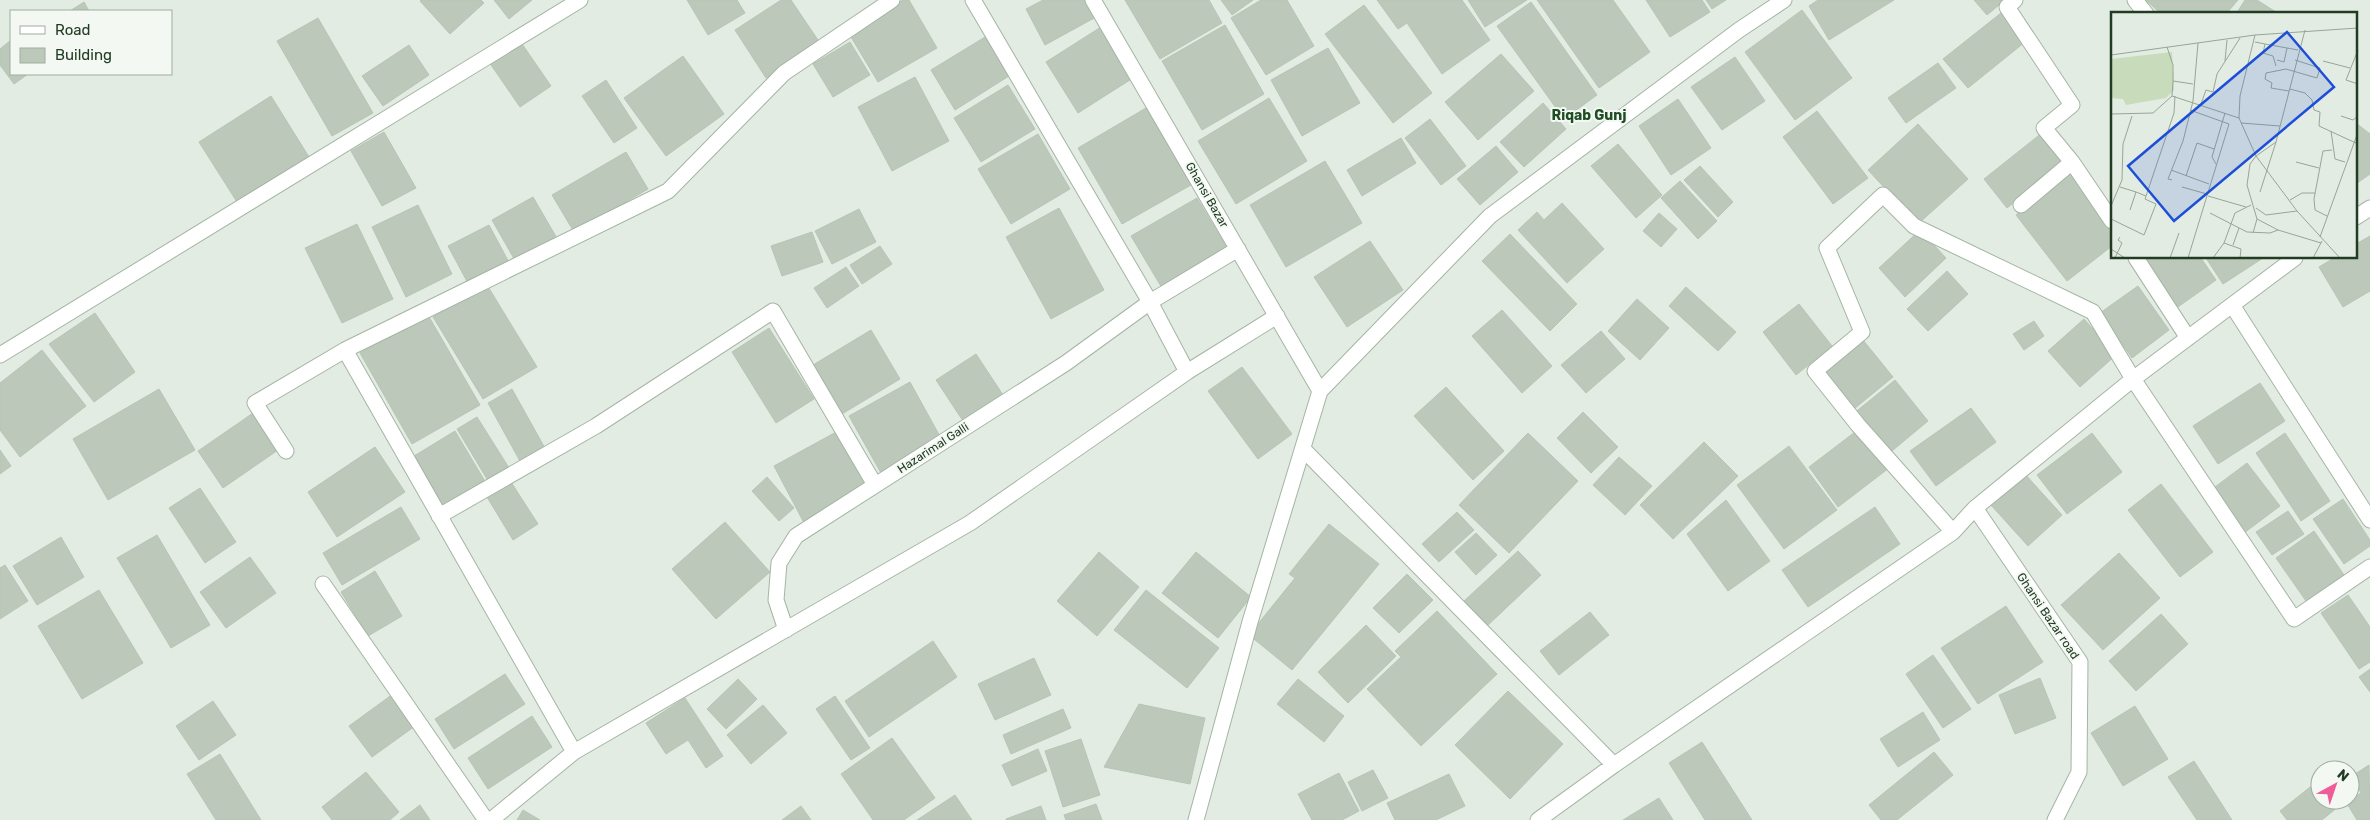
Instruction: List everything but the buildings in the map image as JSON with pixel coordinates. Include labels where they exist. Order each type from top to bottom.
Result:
[{"type":"street","points":[[0,355],[580,0]]},
{"type":"street","points":[[286,451],[255,402],[345,350],[668,191],[784,73],[892,0]]},
{"type":"street","points":[[973,0],[1150,302],[1187,372]]},
{"type":"street","name":"Ghansi Bazar","points":[[1093,0],[1320,391]]},
{"type":"street","points":[[1196,820],[1250,622],[1320,391],[1490,216],[1740,30],[1784,0]]},
{"type":"street","points":[[2015,0],[2007,7],[2072,105],[2044,128],[2072,162],[2111,220]]},
{"type":"street","points":[[2135,0],[2144,12]]},
{"type":"street","points":[[2020,206],[2072,162]]},
{"type":"street","points":[[1953,532],[1858,425],[1815,371],[1862,332],[1827,248],[1883,195],[1914,226],[2093,312],[2133,379],[2294,619],[2370,567]]},
{"type":"street","points":[[2358,216],[2370,208]]},
{"type":"street","name":"Hazarimal Galli","points":[[786,630],[776,600],[779,563],[796,536],[1066,363],[1150,302],[1238,249]]},
{"type":"street","points":[[2137,259],[2188,338]]},
{"type":"street","points":[[1538,820],[1614,765],[1953,532],[1975,508],[2133,379],[2294,259]]},
{"type":"street","points":[[2232,305],[2370,520]]},
{"type":"street","points":[[439,516],[596,426],[773,311],[875,485]]},
{"type":"street","points":[[491,820],[574,752],[970,523],[1187,372],[1277,316]]},
{"type":"street","points":[[345,350],[574,752]]},
{"type":"street","points":[[1303,449],[1614,765]]},
{"type":"street","name":"Ghansi Bazar road","points":[[1975,508],[2080,662],[2079,772],[2055,820]]},
{"type":"street","points":[[323,584],[486,820]]},
{"type":"district","name":"Riqab Gunj","points":[[1589,115]]}]
